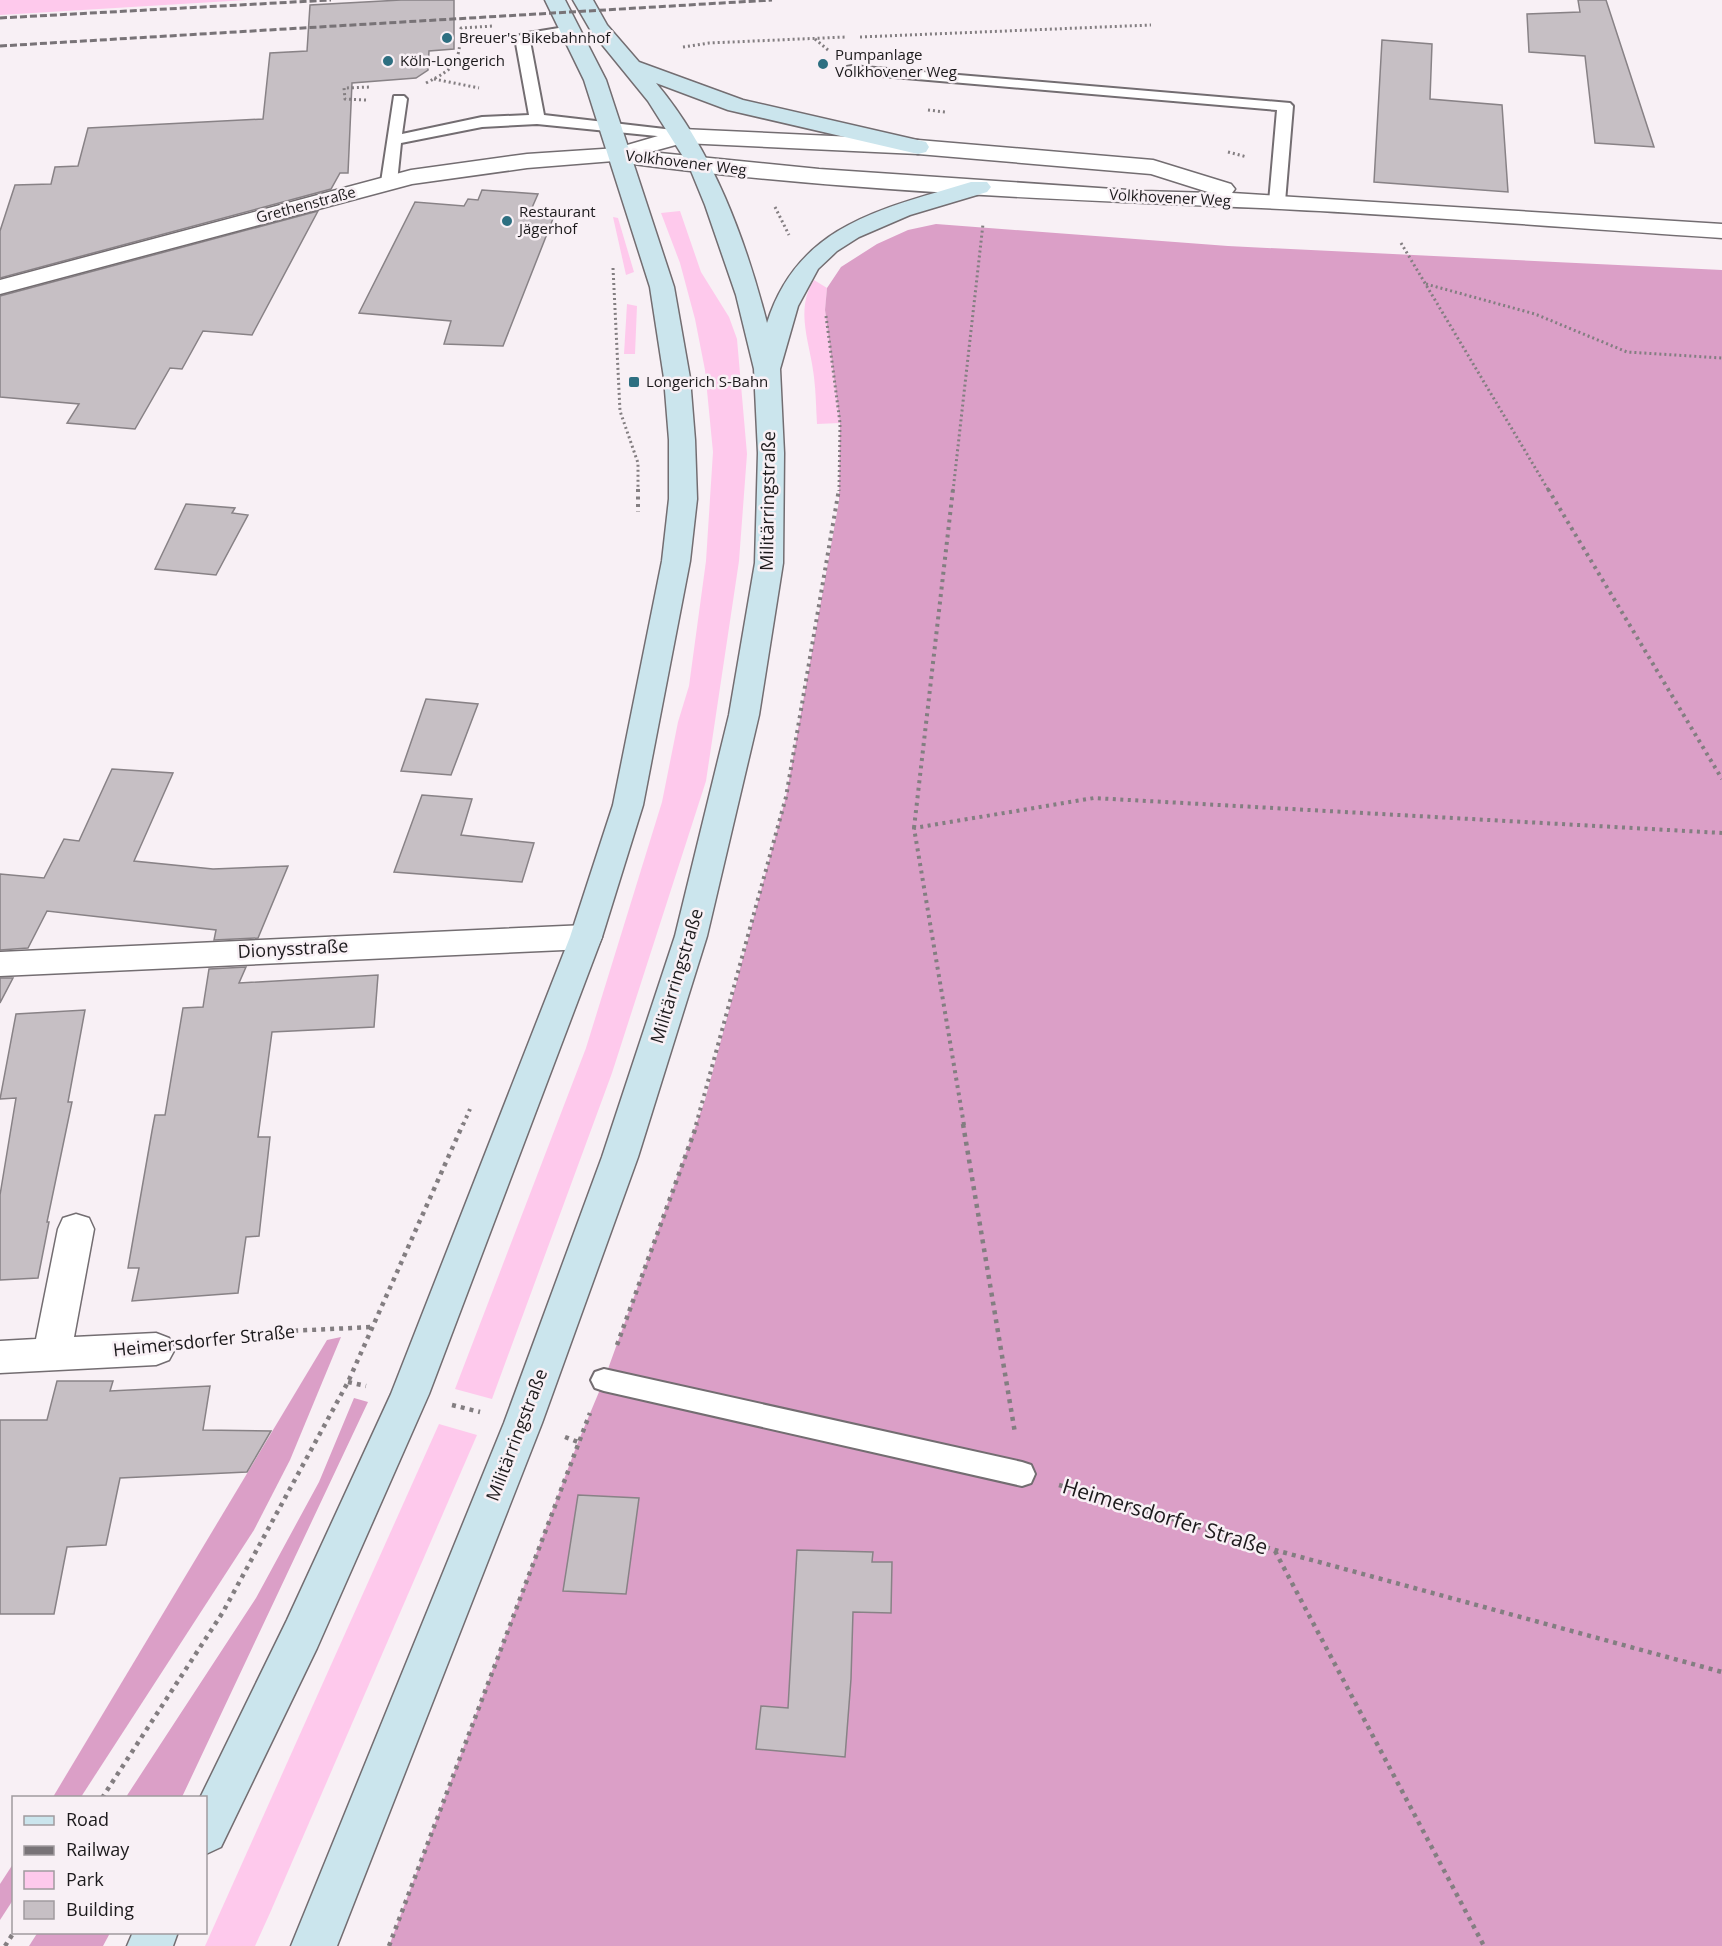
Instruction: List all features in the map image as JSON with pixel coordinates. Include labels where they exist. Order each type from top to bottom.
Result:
[{"type":"main road","points":[[207,1830],[302,1634],[410,1394],[586,937],[628,805],[676,561],[683,499],[677,378],[662,287],[595,80],[555,0]]},
{"type":"main road","name":"Militärringstraße","points":[[314,1946],[523,1423],[620,1157],[691,936],[741,726],[769,563],[771,453],[767,369],[748,295],[717,205],[700,166],[682,136],[632,67],[598,27],[583,0]]},
{"type":"main road","points":[[632,67],[736,105],[918,147]]},
{"type":"main road","points":[[767,369],[794,285],[814,260],[842,235],[881,219],[979,187]]},
{"type":"street","name":"Volkhovener Weg","points":[[615,142],[682,136],[918,147],[1153,167],[1269,202]]},
{"type":"street","name":"Volkhovener Weg","points":[[615,142],[700,166],[1143,198],[1269,202],[1722,231]]},
{"type":"street","name":"Grethenstraße","points":[[0,287],[389,182],[615,142]]},
{"type":"street","name":"Dionysstraße","points":[[0,964],[586,937]]},
{"type":"street","points":[[52,1355],[76,1229]]},
{"type":"street","name":"Heimersdorfer Straße","points":[[0,1357],[156,1349]]},
{"type":"lane","points":[[537,119],[522,38],[571,30]]},
{"type":"lane","points":[[852,70],[1284,106],[1269,202]]},
{"type":"lane","points":[[389,182],[399,99]]},
{"type":"lane","points":[[394,140],[482,122],[537,119],[560,121],[615,142]]},
{"type":"lane","points":[[604,1380],[1022,1474]]},
{"type":"path","points":[[679,48],[709,43],[1151,25]]},
{"type":"path","points":[[461,28],[494,26]]},
{"type":"path","points":[[427,77],[443,83]]},
{"type":"path","points":[[983,224],[914,828],[1022,1474]]},
{"type":"path","points":[[1395,235],[1722,778]]},
{"type":"path","points":[[613,265],[620,411],[638,463],[638,521]]},
{"type":"path","points":[[1426,284],[1535,314],[1627,352],[1722,358]]},
{"type":"path","points":[[914,828],[1094,798],[1722,833]]},
{"type":"path","points":[[103,1796],[223,1612],[348,1382],[471,1108]]},
{"type":"path","name":"Heimersdorfer Straße","points":[[156,1349],[247,1333],[372,1326]]},
{"type":"path","points":[[348,1382],[410,1394],[523,1423],[578,1442],[389,1946]]},
{"type":"path","name":"Heimersdorfer Straße","points":[[1022,1474],[1275,1550],[1722,1672]]},
{"type":"path","points":[[1275,1550],[1484,1946]]},
{"type":"green space","points":[[0,0],[247,0],[0,15]]},
{"type":"green space","points":[[680,211],[701,272],[729,317],[737,339],[747,454],[739,561],[706,781],[612,1073],[492,1399],[455,1389],[586,1048],[662,802],[678,722],[689,686],[706,561],[713,452],[705,370],[695,319],[680,263],[661,213]]},
{"type":"green space","points":[[613,217],[618,218],[634,272],[626,275]]},
{"type":"green space","points":[[814,280],[827,288],[825,311],[840,423],[817,424],[814,377],[804,315],[808,291]]},
{"type":"green space","points":[[627,304],[637,306],[635,354],[624,354]]},
{"type":"green space","points":[[439,1424],[477,1435],[270,1913],[255,1946],[205,1946]]},
{"type":"shaded area","points":[[936,224],[1228,246],[1722,270],[1722,1946],[389,1946],[578,1442],[604,1380],[705,1100],[786,797],[839,501],[840,423],[825,310],[827,288],[841,267],[877,244],[908,230]]},
{"type":"shaded area","points":[[341,1337],[290,1460],[254,1530],[82,1796],[54,1796],[327,1340]]},
{"type":"shaded area","points":[[354,1398],[368,1402],[182,1796],[127,1796],[256,1598],[319,1482]]},
{"type":"shaded area","points":[[12,1866],[12,1902],[0,1920],[0,1884]]},
{"type":"shaded area","points":[[37,1934],[109,1934],[103,1946],[29,1946]]},
{"type":"building","points":[[401,0],[454,0],[454,49],[429,51],[428,70],[416,78],[352,83],[348,173],[340,173],[331,189],[0,278],[0,231],[15,185],[51,184],[55,167],[78,166],[88,128],[263,119],[270,53],[307,51],[310,5]]},
{"type":"building","points":[[1578,0],[1606,0],[1654,147],[1595,143],[1585,56],[1529,52],[1527,14],[1580,12]]},
{"type":"building","points":[[1382,40],[1432,44],[1430,99],[1502,105],[1508,192],[1374,182]]},
{"type":"building","points":[[482,190],[538,194],[531,210],[556,211],[503,346],[444,344],[451,321],[359,313],[415,202],[464,206],[468,199],[478,200]]},
{"type":"building","points":[[318,211],[252,335],[203,331],[182,369],[170,368],[135,429],[67,423],[79,404],[0,397],[0,296]]},
{"type":"building","points":[[186,504],[235,508],[232,513],[248,515],[216,575],[155,569]]},
{"type":"building","points":[[426,699],[478,704],[451,775],[401,771]]},
{"type":"building","points":[[112,769],[173,773],[134,861],[213,869],[288,866],[258,938],[214,940],[216,930],[47,911],[28,948],[0,950],[0,874],[44,878],[64,839],[79,841]]},
{"type":"building","points":[[422,795],[472,799],[461,835],[534,843],[522,882],[394,872]]},
{"type":"building","points":[[246,967],[239,983],[378,975],[374,1027],[272,1032],[258,1137],[270,1137],[259,1236],[246,1237],[238,1293],[132,1301],[139,1268],[128,1268],[155,1115],[165,1115],[183,1008],[203,1007],[209,969]]},
{"type":"building","points":[[0,978],[13,978],[0,1003]]},
{"type":"building","points":[[85,1010],[68,1102],[72,1102],[38,1278],[0,1280],[0,1195],[16,1098],[0,1099],[16,1014]]},
{"type":"building","points":[[57,1381],[113,1381],[110,1391],[210,1386],[203,1430],[271,1431],[247,1472],[120,1478],[106,1545],[67,1547],[54,1614],[0,1614],[0,1420],[47,1420]]},
{"type":"building","points":[[578,1495],[639,1498],[626,1594],[563,1591]]},
{"type":"building","points":[[797,1550],[873,1552],[872,1562],[892,1562],[891,1613],[853,1612],[845,1757],[756,1749],[761,1706],[788,1708]]},
{"type":"railway","points":[[0,18],[331,0]]},
{"type":"railway","points":[[0,46],[772,0]]},
{"type":"place","name":"Breuer's Bikebahnhof","points":[[447,38]]},
{"type":"place","name":"Köln-Longerich","points":[[388,61]]},
{"type":"place","name":"Pumpanlage Volkhovener Weg","points":[[823,64]]},
{"type":"place","name":"Restaurant Jägerhof","points":[[507,221]]},
{"type":"place","name":"Longerich S-Bahn","points":[[634,382]]}]
